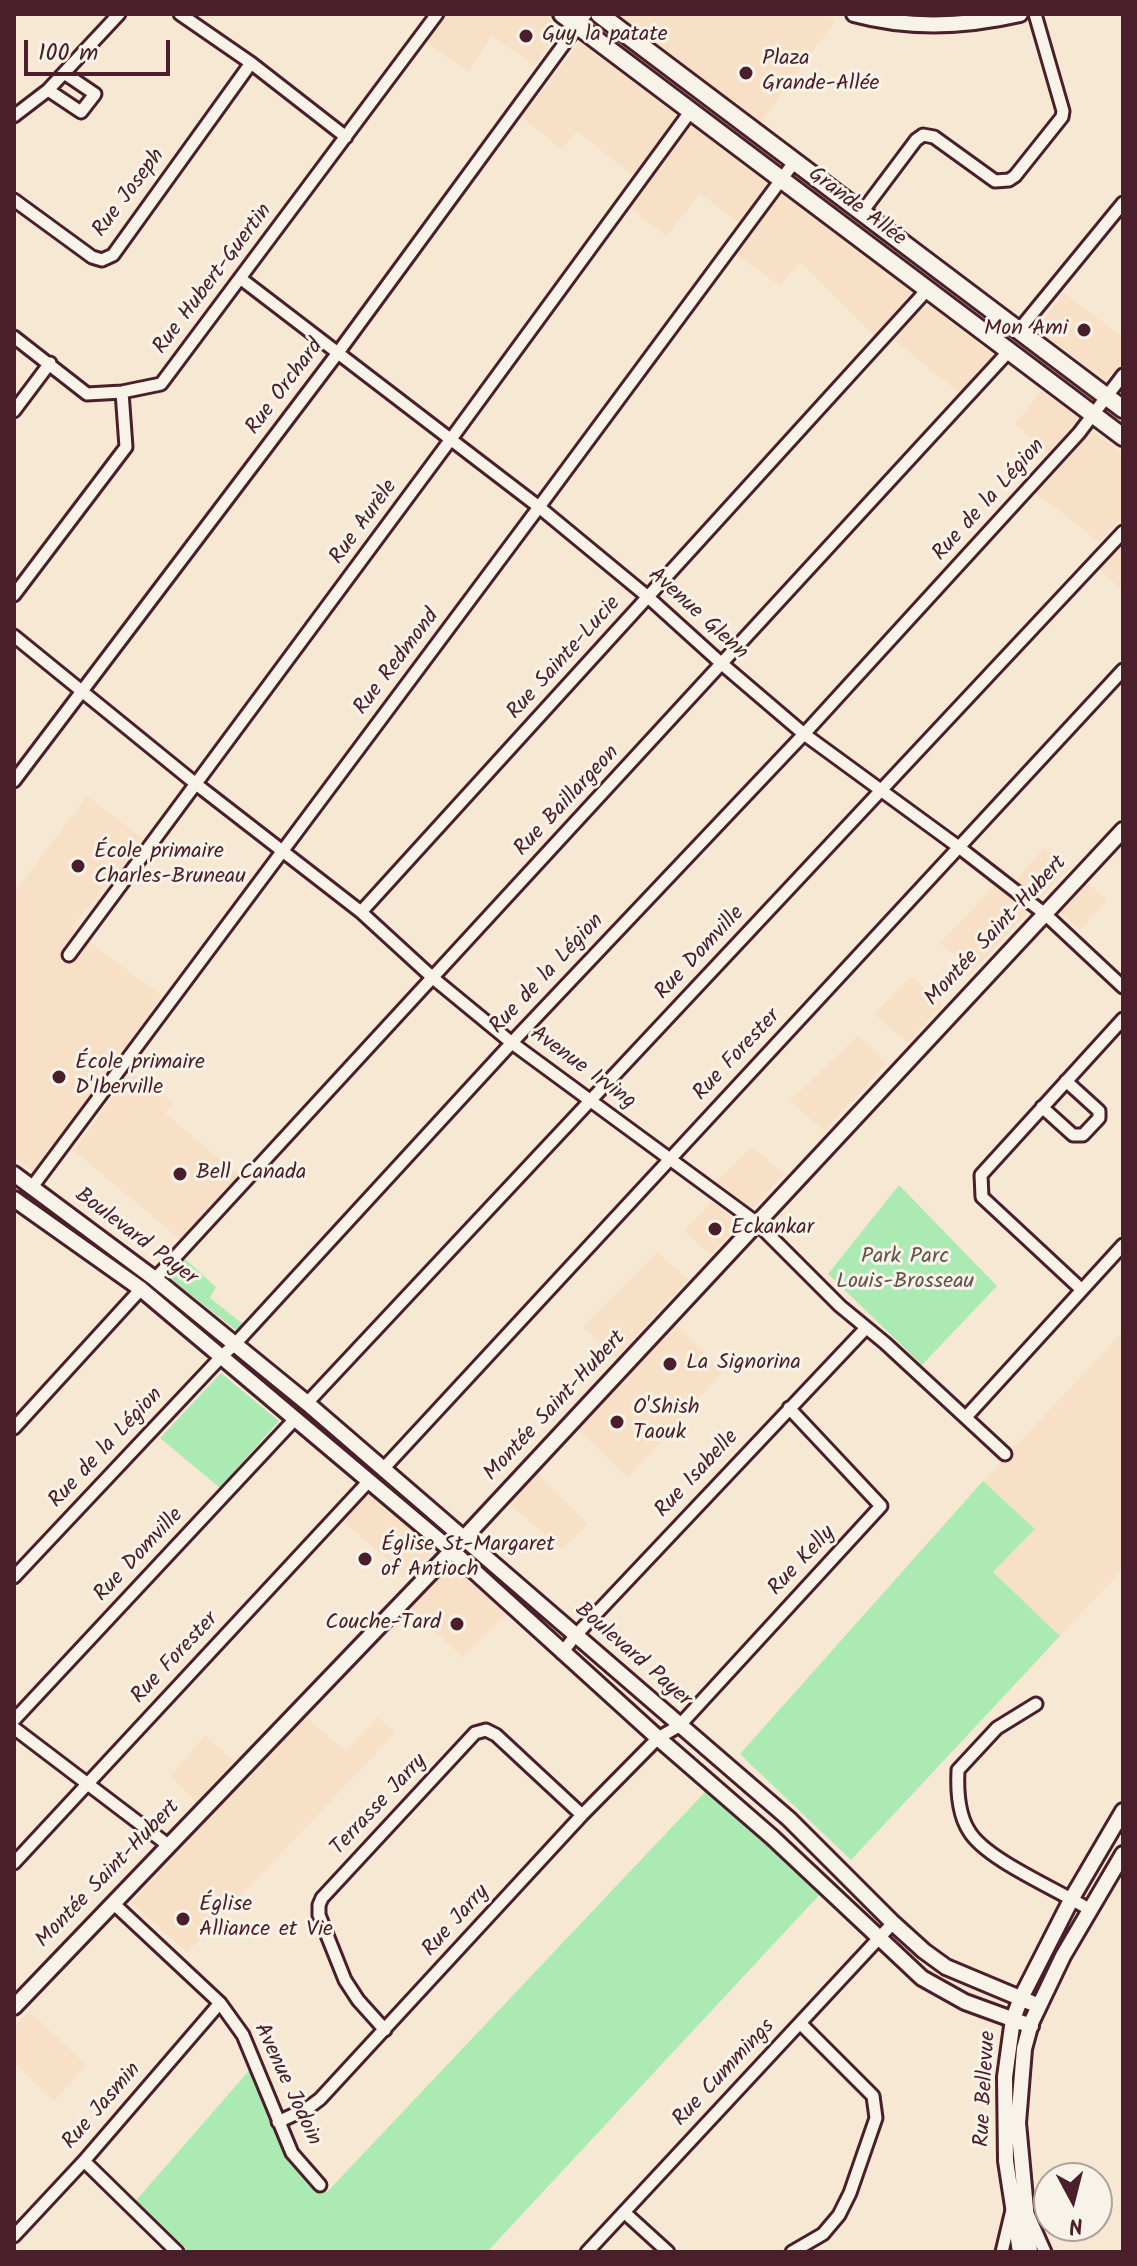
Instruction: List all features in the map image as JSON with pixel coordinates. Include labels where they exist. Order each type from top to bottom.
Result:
[{"type":"main road","name":"Grande Allée","points":[[562,14],[581,20],[690,112],[1123,437]]},
{"type":"main road","name":"Grande Allée","points":[[599,14],[1123,409]]},
{"type":"street","points":[[14,116],[48,90],[119,14]]},
{"type":"street","points":[[180,14],[251,63],[346,137]]},
{"type":"street","name":"Rue Hubert-Guertin","points":[[14,337],[87,394],[122,392],[161,384],[437,14]]},
{"type":"street","points":[[854,14],[913,24],[1020,14]]},
{"type":"street","points":[[862,212],[923,135],[934,137],[995,181],[1009,180],[1015,176],[1062,117],[1063,111],[1035,14]]},
{"type":"street","name":"Rue Orchard","points":[[14,781],[337,354],[581,20]]},
{"type":"street","name":"Rue Joseph","points":[[14,200],[92,257],[102,260],[113,255],[251,63]]},
{"type":"street","points":[[48,90],[81,112],[95,94],[64,73]]},
{"type":"street","name":"Rue Aurèle","points":[[69,955],[690,112]]},
{"type":"street","name":"Rue Redmond","points":[[32,1187],[795,161]]},
{"type":"street","points":[[1019,330],[1123,203]]},
{"type":"street","name":"Avenue Glenn","points":[[240,278],[539,507],[648,597],[804,734],[1045,914],[1123,987]]},
{"type":"street","name":"Rue Sainte-Lucie","points":[[361,912],[927,290]]},
{"type":"street","name":"Rue Baillargeon","points":[[155,1279],[1009,351]]},
{"type":"street","points":[[14,411],[50,363]]},
{"type":"street","name":"Rue de la Légion","points":[[14,1577],[804,734],[1079,433],[1123,375]]},
{"type":"street","points":[[14,595],[126,447],[122,392]]},
{"type":"street","name":"Rue Domville","points":[[307,1403],[1123,532]]},
{"type":"street","name":"Avenue Irving","points":[[14,636],[196,784],[361,912],[433,978],[512,1043],[757,1223],[840,1306],[1005,1454]]},
{"type":"street","name":"Rue Forester","points":[[383,1469],[1123,670]]},
{"type":"street","name":"Montée Saint-Hubert","points":[[14,2007],[452,1551],[1123,830]]},
{"type":"street","points":[[1082,1290],[982,1197],[981,1175],[1123,1019]]},
{"type":"street","points":[[1042,1107],[1073,1135],[1083,1135],[1099,1118],[1099,1111],[1066,1081]]},
{"type":"street","name":"Boulevard Payer","points":[[14,1174],[155,1279],[307,1403],[789,1819],[893,1923],[946,1967],[1039,2006]]},
{"type":"street","name":"Boulevard Payer","points":[[16,1204],[141,1289],[452,1551],[562,1653],[772,1837],[922,1978],[965,2002],[1031,2026]]},
{"type":"street","points":[[966,1417],[1123,1245]]},
{"type":"street","points":[[14,1428],[141,1289]]},
{"type":"street","name":"Rue Isabelle","points":[[562,1653],[866,1328]]},
{"type":"street","name":"Rue Kelly","points":[[658,1738],[679,1726],[881,1506],[789,1408]]},
{"type":"street","name":"Rue Domville","points":[[14,1720],[295,1419]]},
{"type":"street","name":"Rue Forester","points":[[14,1863],[368,1482]]},
{"type":"street","points":[[1036,1704],[997,1728],[958,1770],[957,1793],[968,1830],[980,1845],[1090,1910]]},
{"type":"street","points":[[14,1728],[168,1845]]},
{"type":"street","name":"Terrasse Jarry","points":[[385,2030],[345,1980],[319,1915],[322,1898],[475,1733],[486,1730],[496,1735],[582,1815]]},
{"type":"street","name":"Rue Jarry","points":[[278,2122],[320,2099],[582,1815],[658,1738]]},
{"type":"street","name":"Rue Bellevue","points":[[1030,2252],[1006,2161],[1005,2077],[1013,2019],[1072,1898],[1123,1811]]},
{"type":"street","name":"Rue Bellevue","points":[[1020,2252],[1018,2123],[1024,2049],[1039,2006],[1063,1956],[1123,1854]]},
{"type":"street","name":"Avenue Jodoin","points":[[113,1903],[220,2003],[243,2035],[292,2153],[320,2185]]},
{"type":"street","name":"Rue Cummings","points":[[587,2252],[893,1923]]},
{"type":"street","name":"Rue Jasmin","points":[[14,2236],[84,2161],[220,2003]]},
{"type":"street","points":[[792,2252],[823,2234],[839,2215],[850,2193],[876,2118],[873,2096],[800,2023]]},
{"type":"street","points":[[84,2161],[177,2252]]},
{"type":"street","points":[[1002,2252],[1019,2207]]},
{"type":"street","name":"Rue Bellevue","points":[[1019,2207],[1045,2252]]},
{"type":"street","points":[[624,2212],[668,2252]]},
{"type":"shaded area","points":[[448,14],[544,14],[559,25],[559,32],[534,65],[491,36],[468,72],[425,41]]},
{"type":"shaded area","name":"Plaza Grande-Allée","points":[[617,14],[821,14],[836,20],[760,123]]},
{"type":"shaded area","points":[[580,42],[676,114],[677,121],[635,177],[577,131],[562,150],[522,117]]},
{"type":"shaded area","points":[[692,126],[767,186],[740,223],[700,194],[667,236],[628,207],[686,128]]},
{"type":"shaded area","points":[[780,192],[912,291],[910,300],[876,338],[800,262],[780,286],[734,253]]},
{"type":"shaded area","points":[[1064,293],[1123,337],[1123,363],[1105,380],[1037,329]]},
{"type":"shaded area","points":[[928,304],[996,357],[962,395],[891,338]]},
{"type":"shaded area","points":[[1042,390],[1078,418],[1048,454],[1015,424]]},
{"type":"shaded area","points":[[1093,431],[1123,454],[1123,516],[1099,542],[1036,493]]},
{"type":"shaded area","points":[[1123,535],[1123,591],[1095,565]]},
{"type":"shaded area","name":"École primaire D'Iberville","points":[[87,796],[144,839],[71,928],[162,996],[34,1172],[14,1158],[14,893]]},
{"type":"shaded area","points":[[1044,847],[1069,868],[1039,899],[1016,881]]},
{"type":"shaded area","points":[[1085,881],[1107,901],[1080,930],[1058,910]]},
{"type":"shaded area","points":[[997,883],[1031,909],[973,971],[940,943]]},
{"type":"shaded area","points":[[911,976],[942,1005],[907,1043],[874,1014]]},
{"type":"shaded area","points":[[858,1035],[886,1063],[824,1131],[790,1101]]},
{"type":"shaded area","points":[[130,1072],[173,1102],[165,1113],[239,1175],[181,1240],[74,1151]]},
{"type":"shaded area","points":[[752,1146],[784,1174],[752,1208],[716,1182]]},
{"type":"shaded area","points":[[712,1202],[737,1221],[738,1226],[710,1255],[684,1230]]},
{"type":"shaded area","points":[[657,1252],[688,1279],[616,1358],[583,1327]]},
{"type":"shaded area","points":[[675,1324],[723,1372],[628,1478],[577,1429]]},
{"type":"shaded area","points":[[1123,1331],[1123,1569],[1060,1636],[993,1572],[1035,1529],[983,1481]]},
{"type":"shaded area","points":[[537,1472],[588,1524],[562,1549],[508,1503]]},
{"type":"shaded area","points":[[368,1492],[436,1547],[409,1578],[341,1520]]},
{"type":"shaded area","points":[[453,1563],[508,1613],[463,1658],[408,1606]]},
{"type":"shaded area","points":[[304,1715],[346,1752],[378,1717],[395,1733],[187,1953],[132,1903]]},
{"type":"shaded area","points":[[205,1735],[234,1761],[196,1802],[170,1776]]},
{"type":"shaded area","points":[[30,2011],[86,2065],[54,2101],[14,2062],[14,2026]]},
{"type":"green space","name":"Park Parc Louis-Brosseau","points":[[899,1185],[997,1286],[922,1365],[828,1274]]},
{"type":"green space","points":[[183,1257],[216,1287],[210,1298],[243,1324],[237,1331],[169,1278]]},
{"type":"green space","points":[[221,1373],[279,1421],[220,1488],[160,1438]]},
{"type":"green space","points":[[983,1481],[1035,1529],[993,1572],[1060,1636],[851,1860],[740,1754]]},
{"type":"green space","points":[[707,1790],[823,1891],[487,2252],[178,2251],[132,2205],[253,2066],[305,2174],[327,2192]]},
{"type":"place","name":"Guy la patate","points":[[526,36]]},
{"type":"place","name":"Plaza Grande-Allée","points":[[746,73]]},
{"type":"place","name":"Mon Ami","points":[[1084,330]]},
{"type":"place","name":"École primaire Charles-Bruneau","points":[[78,866]]},
{"type":"place","name":"École primaire D'Iberville","points":[[59,1077]]},
{"type":"place","name":"Bell Canada","points":[[180,1174]]},
{"type":"place","name":"Eckankar","points":[[715,1229]]},
{"type":"place","name":"La Signorina","points":[[670,1364]]},
{"type":"place","name":"O'Shish Taouk","points":[[617,1422]]},
{"type":"place","name":"Église St-Margaret of Antioch","points":[[365,1559]]},
{"type":"place","name":"Couche-Tard","points":[[457,1624]]},
{"type":"place","name":"Église Alliance et Vie","points":[[183,1919]]}]
